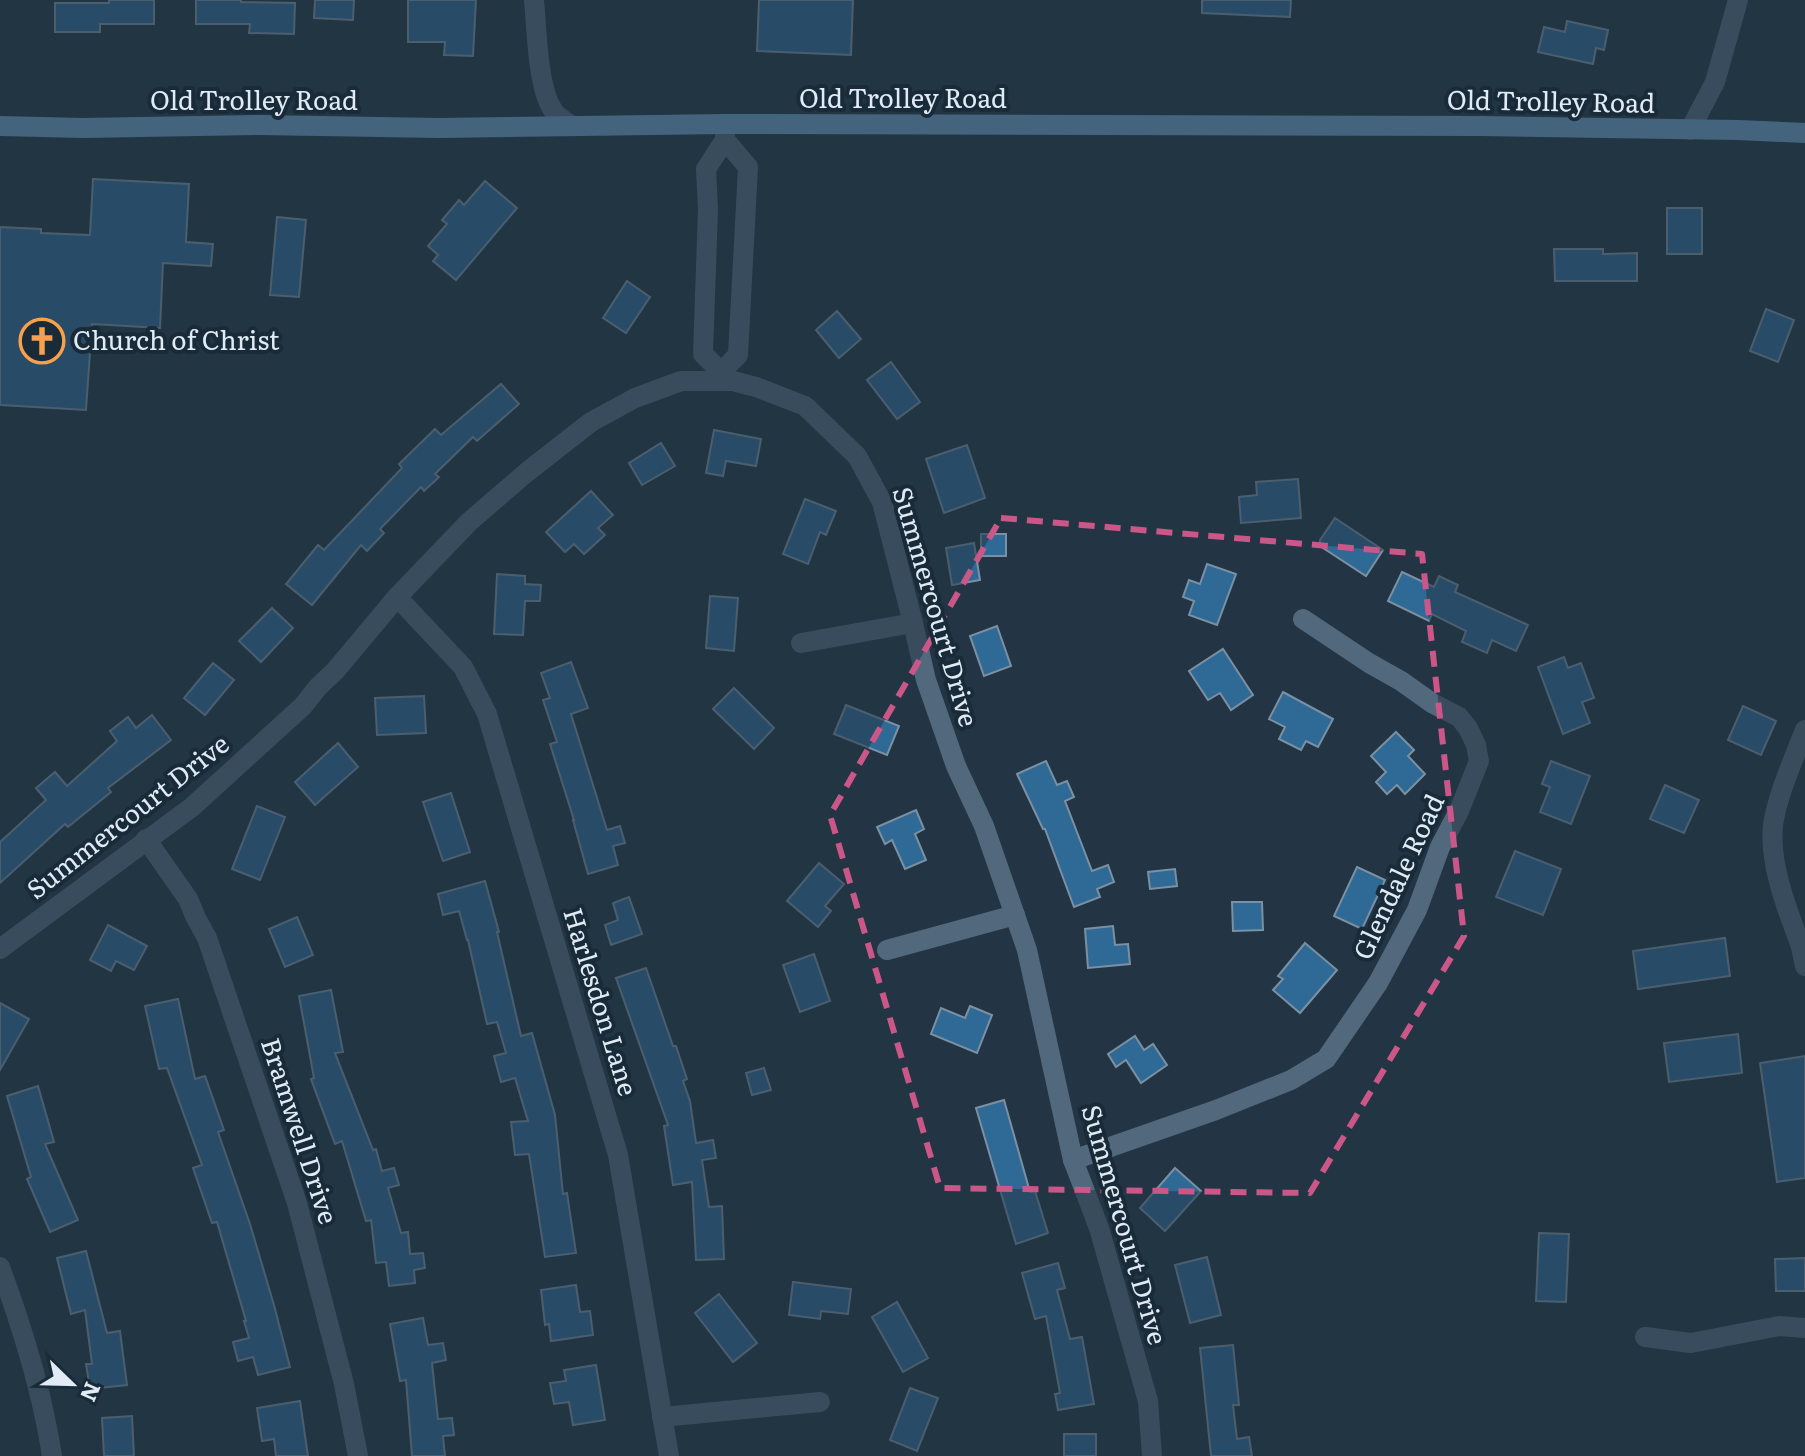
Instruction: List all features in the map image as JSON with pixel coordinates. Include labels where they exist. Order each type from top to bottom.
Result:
[{"type":"main road","name":"Old Trolley Road","points":[[0,126],[439,128],[570,125],[725,132],[1481,126],[1805,133]]},
{"type":"street","points":[[534,0],[540,63],[547,94],[557,115],[570,125]]},
{"type":"street","points":[[1690,130],[1715,82],[1738,0]]},
{"type":"street","points":[[725,132],[748,167],[738,355],[721,377],[703,354],[708,209],[706,169],[725,132]]},
{"type":"street","name":"Summercourt Drive","points":[[0,949],[192,807],[303,706],[397,597],[469,522],[591,422],[635,398],[681,381],[721,377],[805,406],[857,456],[882,502],[926,680],[951,752],[984,826],[1027,950],[1073,1160],[1099,1228],[1148,1401],[1152,1456]]},
{"type":"street","name":"Harlesdon Lane","points":[[397,597],[463,667],[487,714],[618,1155],[669,1456]]},
{"type":"street","name":"Glendale Road","points":[[1073,1160],[1216,1110],[1291,1080],[1326,1059],[1385,971],[1417,910],[1440,847],[1459,811],[1479,761],[1476,745],[1459,717],[1432,703],[1303,619]]},
{"type":"street","points":[[801,643],[913,623]]},
{"type":"street","points":[[1805,730],[1776,810],[1773,827],[1779,879],[1805,966]]},
{"type":"street","name":"Bramwell Drive","points":[[146,839],[188,899],[207,938],[297,1203],[344,1384],[358,1456]]},
{"type":"street","points":[[887,950],[1015,915]]},
{"type":"street","points":[[0,1267],[23,1330],[52,1456]]},
{"type":"street","points":[[1645,1337],[1691,1343],[1779,1326],[1805,1328]]},
{"type":"street","points":[[662,1417],[820,1402]]},
{"type":"highlighted area","points":[[1001,518],[1422,554],[1464,936],[1310,1193],[940,1188],[830,815]]},
{"type":"building","points":[[109,0],[154,0],[154,24],[100,24],[100,32],[55,32],[55,3],[109,3]]},
{"type":"building","points":[[196,0],[295,3],[294,34],[249,33],[250,24],[196,24]]},
{"type":"building","points":[[315,0],[354,0],[353,20],[314,18]]},
{"type":"building","points":[[408,0],[476,0],[473,56],[444,55],[445,42],[408,42]]},
{"type":"building","points":[[759,0],[853,0],[851,55],[757,51]]},
{"type":"building","points":[[1202,0],[1291,0],[1290,17],[1202,13]]},
{"type":"building","points":[[1567,21],[1608,30],[1604,50],[1596,48],[1593,64],[1538,52],[1544,27],[1565,32]]},
{"type":"building","points":[[93,179],[189,184],[186,242],[213,244],[211,266],[163,263],[160,328],[92,324],[86,410],[0,405],[0,227],[90,235]]},
{"type":"building","points":[[485,181],[517,208],[456,280],[433,261],[438,255],[428,246],[447,224],[442,220],[459,200],[464,205]]},
{"type":"building","points":[[1667,208],[1702,208],[1702,254],[1667,254]]},
{"type":"building","points":[[277,217],[306,220],[299,297],[270,295]]},
{"type":"building","points":[[1554,249],[1603,249],[1603,254],[1637,253],[1637,281],[1555,281]]},
{"type":"building","points":[[627,281],[650,297],[626,333],[603,318]]},
{"type":"building","points":[[1766,309],[1794,320],[1778,362],[1750,351]]},
{"type":"building","points":[[837,311],[861,339],[839,358],[816,330]]},
{"type":"building","points":[[891,362],[920,402],[897,419],[867,380]]},
{"type":"building","points":[[501,384],[519,404],[477,441],[473,437],[435,474],[439,477],[424,491],[421,487],[380,529],[384,533],[367,551],[361,545],[312,605],[286,584],[318,545],[324,550],[402,468],[399,464],[435,429],[441,435]]},
{"type":"building","points":[[714,430],[761,439],[756,466],[726,461],[723,476],[706,473]]},
{"type":"building","points":[[661,443],[675,466],[642,485],[629,463]]},
{"type":"building","points":[[967,445],[985,498],[944,513],[926,459]]},
{"type":"building","points":[[1298,479],[1301,518],[1241,523],[1239,497],[1257,495],[1256,482]]},
{"type":"building","points":[[591,491],[613,515],[598,528],[605,535],[584,554],[574,544],[565,552],[546,532]]},
{"type":"building","points":[[805,499],[836,511],[826,535],[820,532],[808,564],[783,554]]},
{"type":"building","points":[[1335,518],[1383,550],[1366,576],[1320,546],[1320,540]]},
{"type":"building","points":[[981,534],[1006,534],[1006,556],[981,556]]},
{"type":"building","points":[[974,543],[980,580],[952,585],[946,548]]},
{"type":"building","points":[[1207,564],[1236,574],[1217,625],[1189,615],[1194,601],[1183,597],[1189,580],[1200,584]]},
{"type":"building","points":[[1402,572],[1434,587],[1439,576],[1458,585],[1455,592],[1528,625],[1516,651],[1492,640],[1487,653],[1462,642],[1466,631],[1432,614],[1429,621],[1388,601]]},
{"type":"building","points":[[497,574],[525,576],[525,584],[541,585],[540,601],[525,601],[523,635],[494,634]]},
{"type":"building","points":[[710,596],[738,598],[734,651],[706,648]]},
{"type":"building","points":[[272,608],[293,628],[261,662],[239,641]]},
{"type":"building","points":[[997,626],[1011,666],[984,676],[970,636]]},
{"type":"building","points":[[1223,649],[1253,695],[1231,710],[1220,693],[1208,700],[1189,671]]},
{"type":"building","points":[[1564,657],[1568,668],[1581,663],[1594,698],[1582,702],[1590,723],[1563,734],[1538,667]]},
{"type":"building","points":[[571,662],[588,708],[571,714],[607,830],[620,826],[625,843],[613,846],[618,865],[588,874],[550,744],[557,742],[543,700],[550,698],[541,673]]},
{"type":"building","points":[[213,663],[234,680],[205,715],[184,698]]},
{"type":"building","points":[[734,688],[774,728],[754,749],[713,709]]},
{"type":"building","points":[[1283,692],[1333,719],[1318,747],[1306,741],[1301,750],[1279,739],[1285,727],[1269,719]]},
{"type":"building","points":[[424,696],[426,733],[377,735],[375,698]]},
{"type":"building","points":[[846,705],[899,726],[887,755],[834,734]]},
{"type":"building","points":[[1743,706],[1776,721],[1761,755],[1728,740]]},
{"type":"building","points":[[152,715],[171,740],[108,788],[111,792],[68,827],[65,824],[0,883],[0,842],[46,800],[36,788],[55,772],[67,786],[117,741],[110,731],[128,717],[136,728]]},
{"type":"building","points":[[1396,732],[1414,750],[1408,756],[1425,774],[1405,794],[1397,785],[1387,794],[1376,782],[1386,772],[1371,756]]},
{"type":"building","points":[[338,743],[358,767],[315,805],[295,782]]},
{"type":"building","points":[[1046,761],[1057,785],[1067,781],[1074,797],[1065,801],[1092,871],[1108,865],[1114,882],[1097,889],[1100,897],[1074,907],[1045,829],[1017,774]]},
{"type":"building","points":[[1551,761],[1590,776],[1571,824],[1540,812],[1550,787],[1542,784]]},
{"type":"building","points":[[1665,785],[1699,800],[1684,833],[1650,819]]},
{"type":"building","points":[[451,793],[470,852],[443,861],[423,802]]},
{"type":"building","points":[[257,806],[285,817],[260,880],[232,869]]},
{"type":"building","points":[[916,810],[924,829],[915,834],[926,860],[905,869],[892,840],[885,844],[877,827]]},
{"type":"building","points":[[1515,851],[1561,869],[1543,915],[1496,897]]},
{"type":"building","points":[[819,863],[844,884],[825,906],[831,911],[818,927],[787,901]]},
{"type":"building","points":[[1357,867],[1385,880],[1362,929],[1334,916]]},
{"type":"building","points":[[1175,869],[1177,886],[1150,889],[1148,872]]},
{"type":"building","points":[[485,881],[521,1036],[532,1033],[555,1115],[563,1194],[567,1193],[576,1253],[545,1257],[529,1154],[515,1155],[511,1122],[528,1121],[515,1078],[501,1082],[494,1056],[506,1053],[497,1022],[487,1024],[459,911],[443,915],[438,894]]},
{"type":"building","points":[[629,897],[642,934],[611,945],[605,925],[618,920],[613,903]]},
{"type":"building","points":[[1232,902],[1262,902],[1263,930],[1233,931]]},
{"type":"building","points":[[297,917],[313,955],[285,967],[269,929]]},
{"type":"building","points":[[108,925],[147,946],[134,970],[116,961],[111,971],[90,960]]},
{"type":"building","points":[[1113,926],[1115,945],[1128,944],[1130,964],[1088,968],[1085,929]]},
{"type":"building","points":[[1725,938],[1730,976],[1638,989],[1633,951]]},
{"type":"building","points":[[1305,943],[1337,970],[1300,1013],[1273,990],[1283,979],[1278,976]]},
{"type":"building","points":[[814,954],[830,1001],[800,1012],[783,965]]},
{"type":"building","points":[[646,968],[687,1079],[683,1081],[690,1101],[696,1143],[713,1140],[716,1158],[702,1160],[709,1207],[722,1206],[724,1259],[696,1260],[692,1182],[673,1185],[664,1126],[668,1125],[616,978]]},
{"type":"building","points":[[331,990],[343,1052],[335,1053],[373,1150],[376,1149],[382,1171],[394,1168],[399,1185],[388,1188],[401,1233],[408,1232],[410,1254],[423,1253],[425,1268],[414,1270],[415,1283],[389,1286],[386,1262],[376,1263],[371,1220],[366,1221],[342,1141],[335,1144],[311,1079],[314,1078],[299,996]]},
{"type":"building","points":[[178,999],[195,1079],[205,1076],[224,1130],[218,1132],[250,1224],[290,1367],[258,1375],[253,1357],[238,1361],[233,1342],[249,1338],[246,1321],[217,1222],[212,1223],[193,1168],[202,1165],[167,1068],[159,1069],[145,1006]]},
{"type":"building","points":[[0,1003],[29,1019],[0,1070]]},
{"type":"building","points":[[970,1006],[992,1015],[977,1053],[931,1034],[941,1008],[965,1018]]},
{"type":"building","points":[[1738,1034],[1742,1073],[1669,1082],[1664,1043]]},
{"type":"building","points":[[1135,1036],[1144,1050],[1153,1044],[1167,1065],[1141,1083],[1126,1060],[1116,1067],[1108,1054]]},
{"type":"building","points":[[1805,1056],[1805,1178],[1777,1182],[1760,1063]]},
{"type":"building","points":[[764,1068],[771,1090],[752,1095],[746,1073]]},
{"type":"building","points":[[38,1086],[54,1142],[45,1144],[78,1220],[50,1232],[27,1179],[31,1177],[7,1096]]},
{"type":"building","points":[[1004,1100],[1030,1192],[1035,1191],[1048,1233],[1016,1244],[976,1108]]},
{"type":"building","points":[[1175,1168],[1201,1191],[1165,1231],[1140,1208]]},
{"type":"building","points":[[1539,1233],[1569,1234],[1566,1302],[1536,1301]]},
{"type":"building","points":[[86,1251],[107,1333],[120,1331],[127,1385],[90,1389],[86,1364],[92,1364],[85,1310],[71,1314],[57,1258]]},
{"type":"building","points":[[1207,1257],[1221,1315],[1190,1323],[1175,1265]]},
{"type":"building","points":[[1805,1258],[1805,1291],[1776,1291],[1775,1259]]},
{"type":"building","points":[[1058,1263],[1065,1288],[1057,1290],[1070,1339],[1082,1337],[1094,1404],[1058,1410],[1055,1394],[1060,1393],[1046,1316],[1035,1319],[1022,1273]]},
{"type":"building","points":[[793,1282],[851,1289],[848,1314],[821,1311],[820,1319],[789,1315]]},
{"type":"building","points":[[576,1285],[580,1312],[590,1311],[593,1335],[551,1341],[549,1324],[545,1325],[541,1290]]},
{"type":"building","points":[[719,1294],[757,1343],[733,1362],[695,1313]]},
{"type":"building","points":[[897,1302],[928,1358],[903,1372],[872,1317]]},
{"type":"building","points":[[423,1318],[428,1345],[443,1343],[446,1360],[432,1363],[438,1419],[452,1418],[454,1435],[443,1436],[445,1456],[412,1456],[406,1380],[400,1381],[390,1324]]},
{"type":"building","points":[[1233,1345],[1239,1405],[1233,1405],[1237,1439],[1249,1437],[1252,1456],[1211,1456],[1200,1348]]},
{"type":"building","points":[[596,1365],[605,1420],[573,1425],[569,1402],[554,1404],[550,1383],[566,1381],[564,1370]]},
{"type":"building","points":[[910,1388],[938,1398],[917,1451],[890,1440]]},
{"type":"building","points":[[300,1401],[308,1456],[276,1456],[274,1439],[262,1441],[257,1408]]},
{"type":"building","points":[[132,1416],[134,1456],[104,1456],[102,1418]]},
{"type":"building","points":[[1064,1434],[1096,1434],[1096,1456],[1064,1456]]},
{"type":"place","name":"Church of Christ","points":[[42,341]]}]
